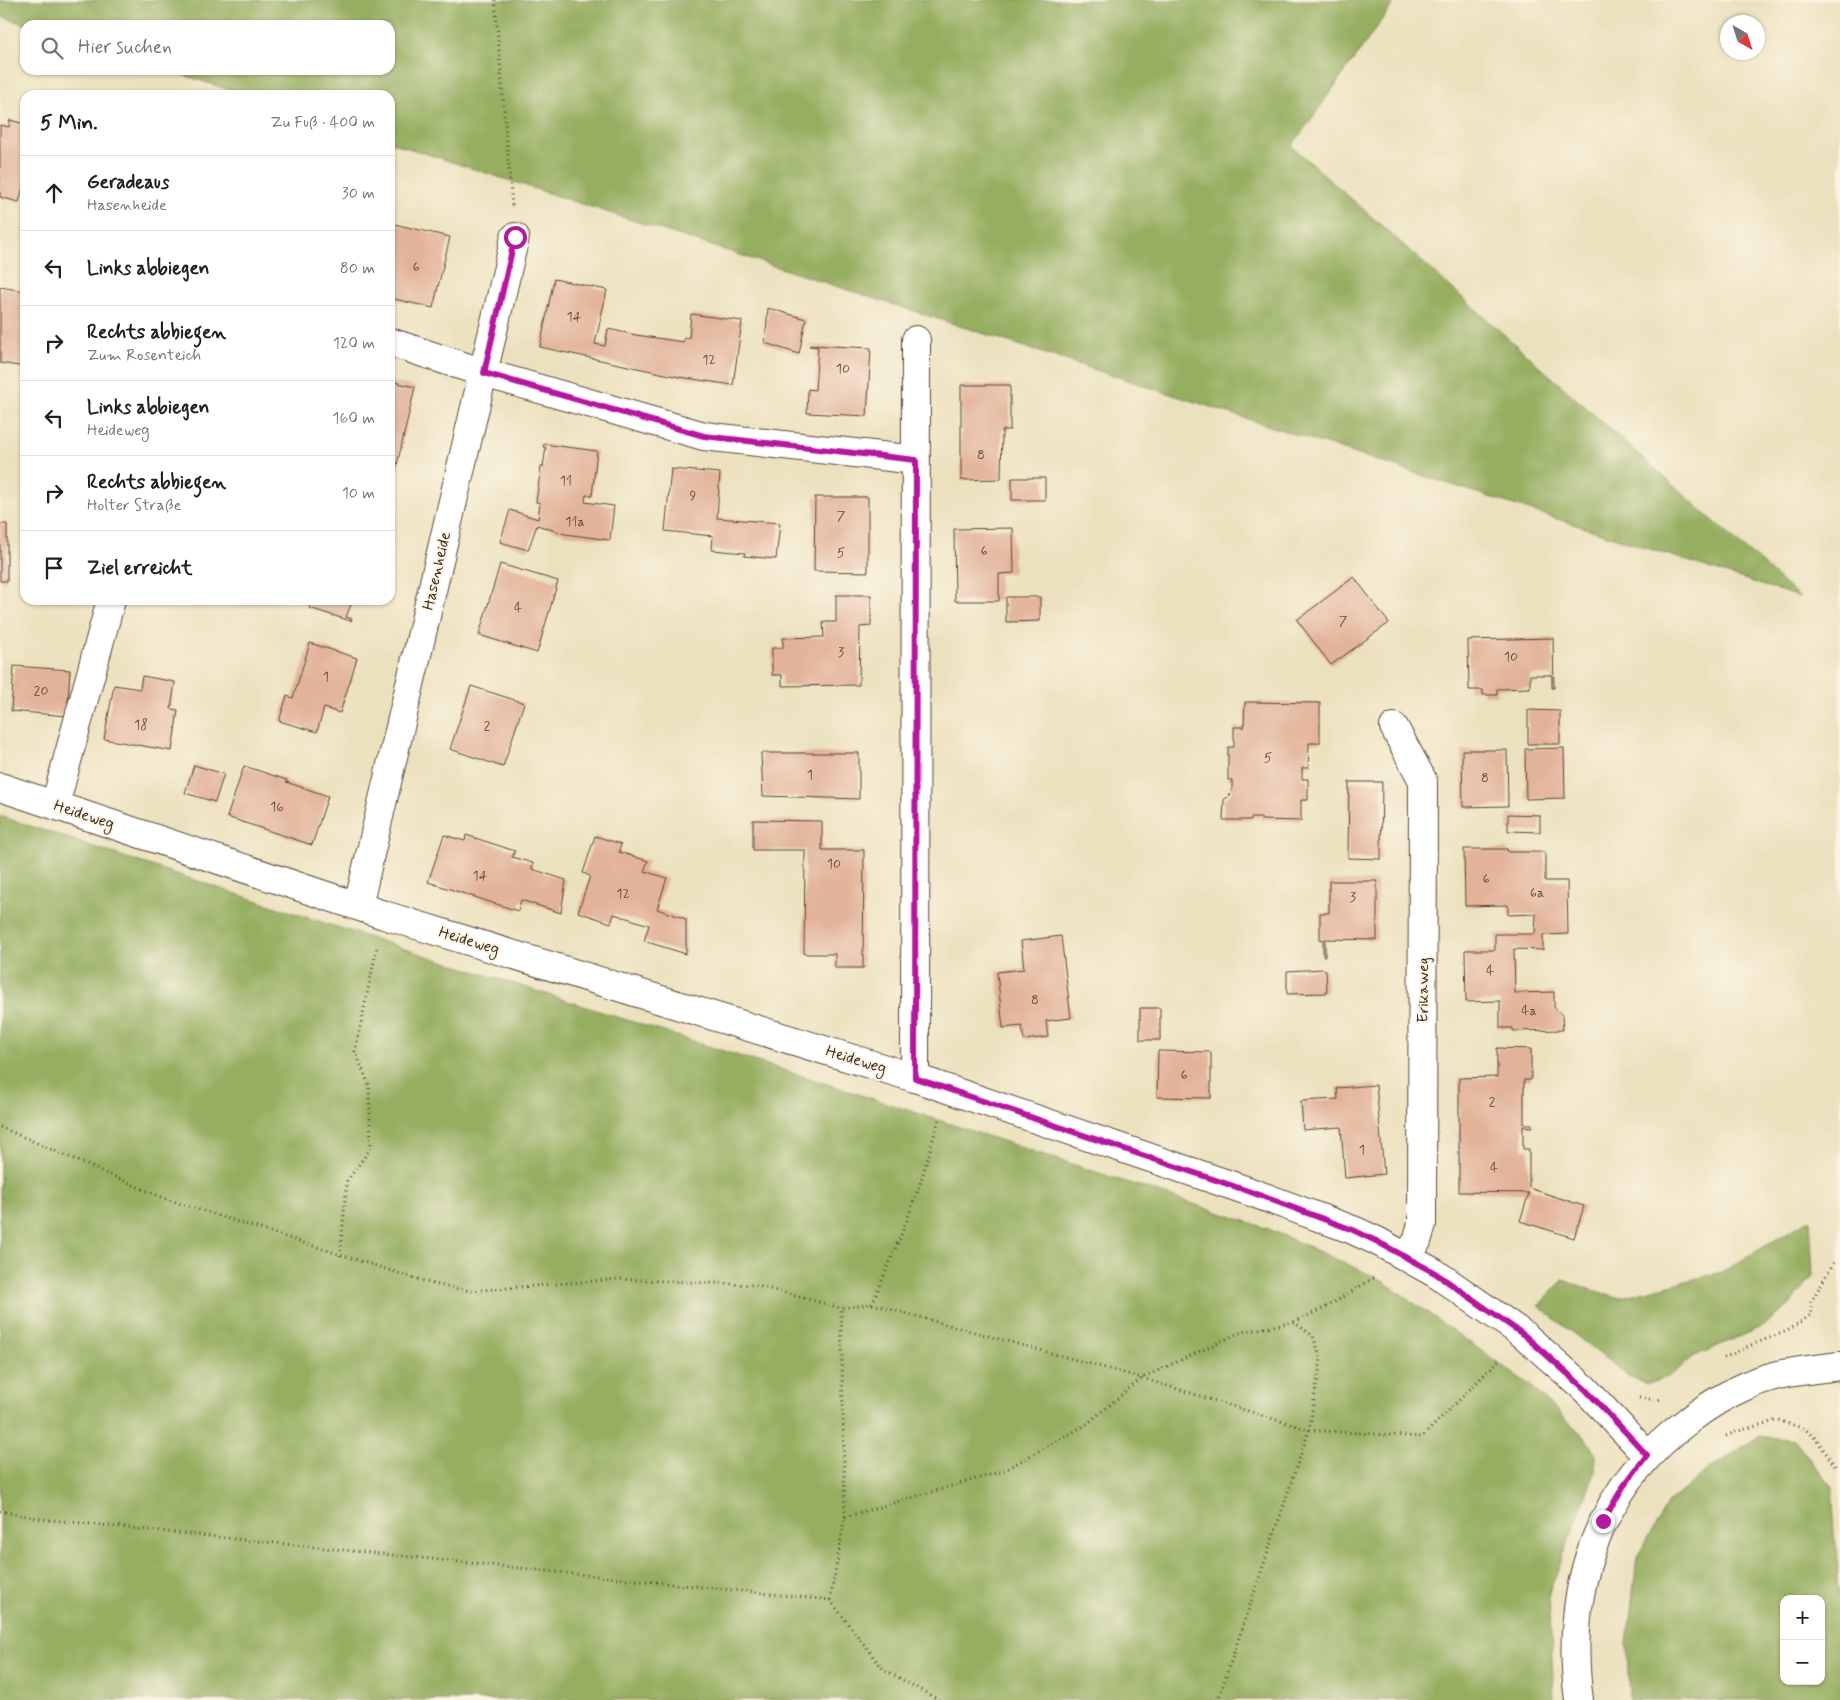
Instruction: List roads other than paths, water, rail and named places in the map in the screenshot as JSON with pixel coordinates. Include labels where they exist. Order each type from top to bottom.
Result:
[{"type":"street","name":"Hasenheide","points":[[358,906],[515,237]]},
{"type":"street","points":[[915,1078],[916,340]]},
{"type":"street","points":[[395,344],[484,373],[704,436],[916,460]]},
{"type":"street","points":[[55,805],[110,605]]},
{"type":"street","name":"Erikaweg","points":[[1394,727],[1423,781],[1422,1224],[1417,1240],[1408,1257]]},
{"type":"street","name":"Heideweg","points":[[0,787],[384,915],[915,1078],[1248,1191],[1353,1230],[1408,1257],[1459,1289],[1524,1335],[1585,1389],[1647,1455]]},
{"type":"street","points":[[1579,1700],[1576,1678],[1576,1633],[1580,1593],[1589,1556],[1603,1521],[1623,1487],[1647,1455],[1701,1411],[1748,1384],[1788,1373],[1840,1366]]}]
